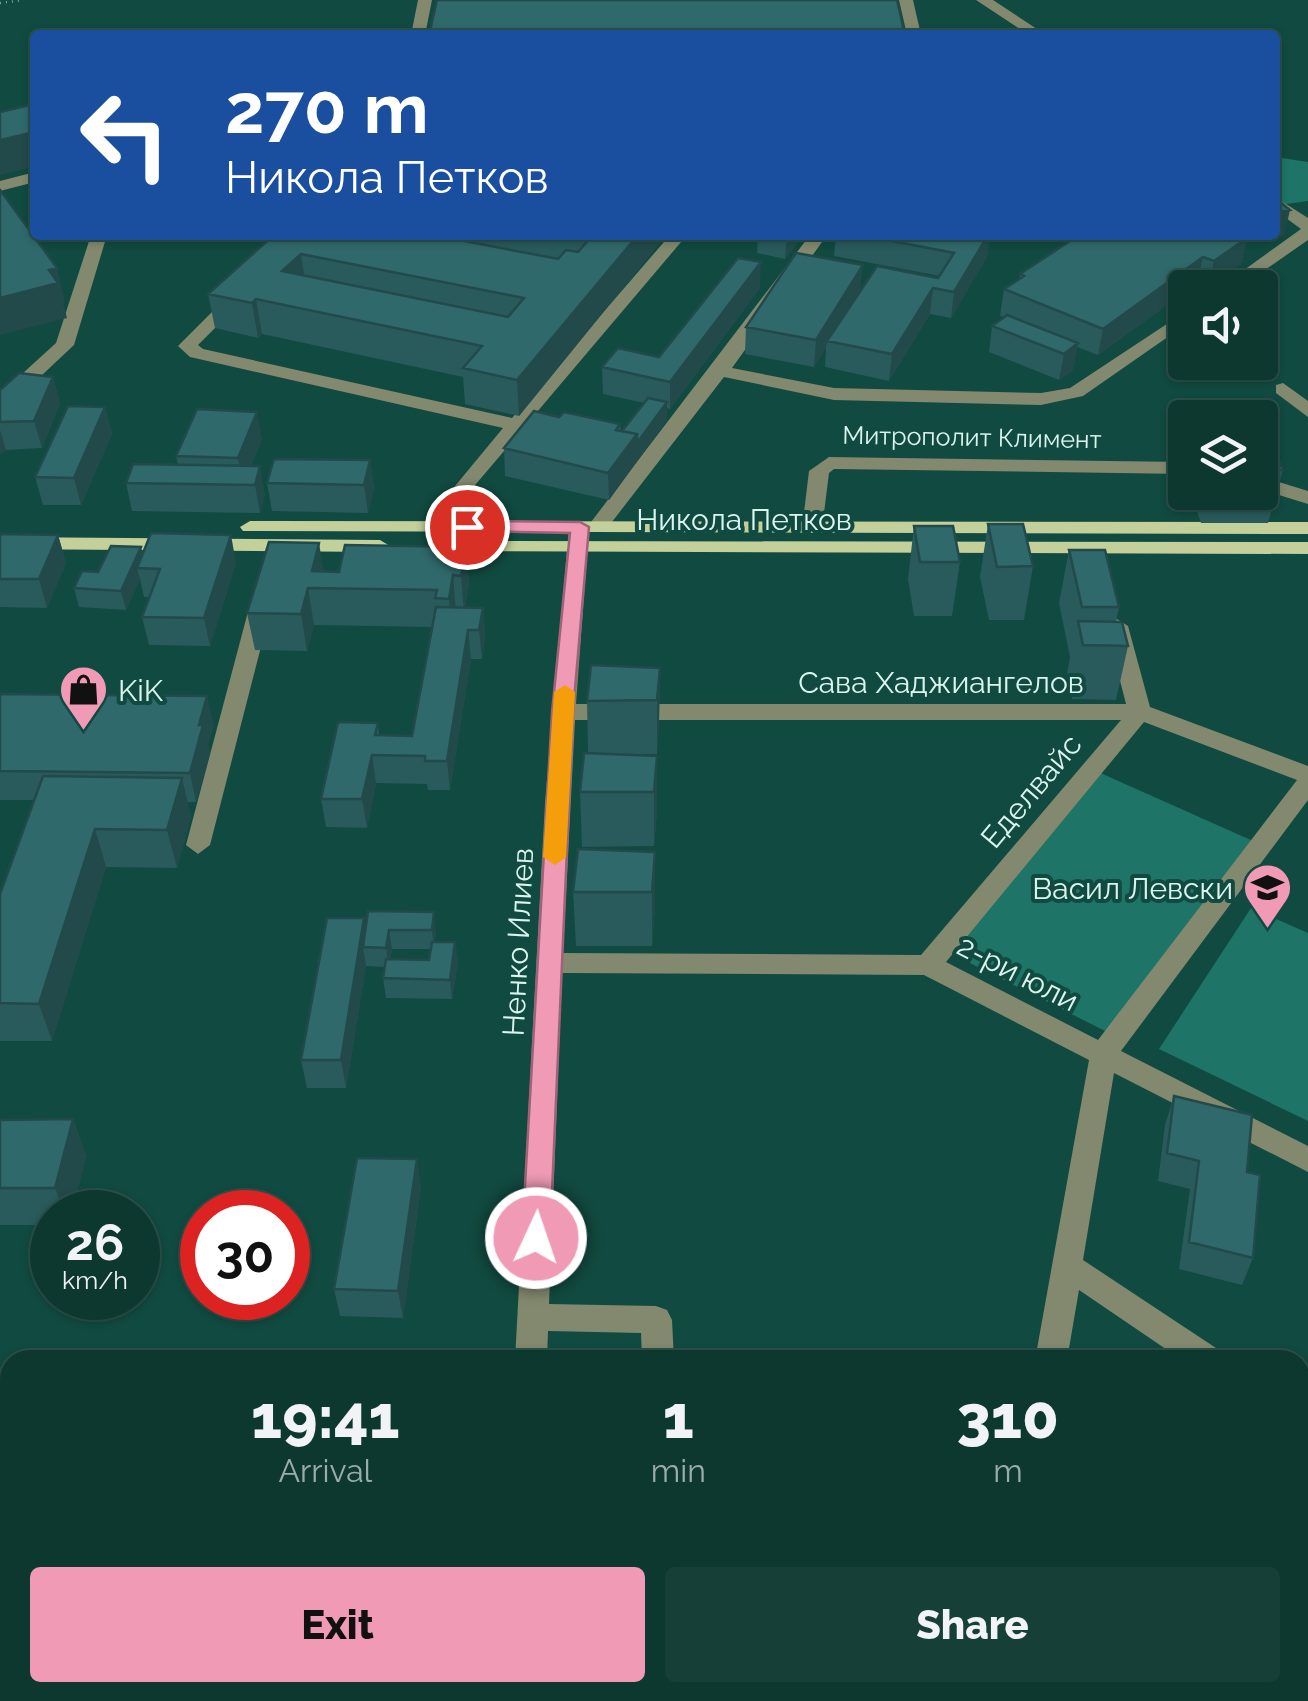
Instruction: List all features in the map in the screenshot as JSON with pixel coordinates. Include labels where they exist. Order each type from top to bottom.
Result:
[{"type":"main road","name":"Никола Петков","points":[[0,526],[440,527],[1096,548],[1308,548]]},
{"type":"main road","name":"Никола Петков","points":[[0,543],[274,544],[812,529],[1096,548],[1308,528]]},
{"type":"street","points":[[419,30],[425,0]]},
{"type":"street","points":[[906,0],[913,30]]},
{"type":"street","points":[[984,0],[1032,30]]},
{"type":"street","points":[[1006,14],[1020,0]]},
{"type":"street","points":[[0,186],[30,178]]},
{"type":"street","points":[[1251,270],[1308,228],[1280,206]]},
{"type":"street","points":[[0,404],[65,345],[97,240]]},
{"type":"street","points":[[440,527],[448,507],[676,240]]},
{"type":"street","points":[[585,534],[720,371],[815,240]]},
{"type":"street","points":[[249,286],[186,346],[198,353],[517,425]]},
{"type":"street","points":[[720,371],[834,394],[1042,399],[1076,392],[1168,328]]},
{"type":"street","points":[[1283,389],[1308,411]]},
{"type":"street","name":"Митрополит Климент","points":[[812,529],[819,471],[830,462],[1168,468]]},
{"type":"street","points":[[1278,488],[1308,498]]},
{"type":"street","name":"Ненко Илиев","points":[[531,1350],[563,712],[585,534]]},
{"type":"street","points":[[198,845],[274,544]]},
{"type":"street","points":[[1111,603],[1140,712]]},
{"type":"street","name":"Сава Хаджиангелов","points":[[563,712],[1140,712],[1308,775]]},
{"type":"street","name":"Еделвайс","points":[[928,964],[1140,712]]},
{"type":"street","points":[[1053,1350],[1104,1053],[1308,783]]},
{"type":"street","name":"2-ри юли","points":[[549,964],[928,964],[1308,1160]]},
{"type":"street","points":[[1068,1266],[1193,1350]]},
{"type":"street","points":[[532,1317],[656,1320],[658,1350]]},
{"type":"path","points":[[0,3],[24,0]]},
{"type":"green space","points":[[1280,158],[1308,162],[1308,201],[1280,205]]},
{"type":"green space","points":[[1096,771],[1253,841],[1113,1035],[946,951]]},
{"type":"green space","name":"Васил Левски","points":[[1251,908],[1308,933],[1308,1121],[1159,1049]]},
{"type":"building","points":[[437,0],[897,0],[904,30],[430,30]]},
{"type":"building","points":[[30,105],[30,133],[0,140],[0,112]]},
{"type":"building","points":[[0,190],[30,231],[30,240],[37,240],[57,268],[49,270],[58,283],[0,298]]},
{"type":"building","points":[[268,240],[459,240],[558,259],[566,250],[578,252],[589,240],[634,240],[517,380],[463,368],[482,346],[256,299],[252,303],[208,294]],"holes":[[[301,254],[524,298],[508,317],[282,271]]]},
{"type":"building","points":[[887,240],[985,240],[954,292],[933,288],[892,354],[827,341],[877,266],[938,278],[954,253]]},
{"type":"building","points":[[1071,240],[1244,240],[1214,261],[1203,257],[1185,270],[1168,270],[1168,282],[1103,329],[1004,289],[1024,276],[1020,274]]},
{"type":"building","points":[[796,253],[863,265],[816,340],[746,327]]},
{"type":"building","points":[[738,258],[761,262],[670,382],[602,367],[618,348],[659,357]]},
{"type":"building","points":[[1007,315],[1078,343],[1064,354],[992,326]]},
{"type":"building","points":[[19,373],[53,377],[34,421],[0,422],[0,390]]},
{"type":"building","points":[[648,398],[667,402],[637,443],[637,434],[622,431]]},
{"type":"building","points":[[68,406],[105,407],[74,478],[35,477]]},
{"type":"building","points":[[197,409],[257,412],[238,458],[176,456]]},
{"type":"building","points":[[534,411],[559,417],[564,412],[620,424],[616,430],[637,434],[608,473],[504,448]]},
{"type":"building","points":[[274,459],[370,460],[364,485],[267,483]]},
{"type":"building","points":[[133,464],[260,466],[255,485],[126,483]]},
{"type":"building","points":[[988,524],[1023,524],[1033,566],[997,567]]},
{"type":"building","points":[[914,526],[953,526],[960,562],[920,562]]},
{"type":"building","points":[[151,533],[231,535],[204,618],[142,617],[160,569],[137,568]]},
{"type":"building","points":[[0,534],[58,535],[39,579],[0,579]]},
{"type":"building","points":[[269,542],[319,543],[312,571],[339,572],[345,545],[466,547],[461,576],[453,575],[449,599],[435,598],[437,590],[308,588],[301,614],[247,613]]},
{"type":"building","points":[[111,546],[141,547],[121,591],[74,588],[82,571],[98,572]]},
{"type":"building","points":[[1069,550],[1105,550],[1119,607],[1082,607]]},
{"type":"building","points":[[436,607],[483,608],[479,630],[468,630],[447,761],[425,761],[425,756],[372,755],[362,799],[321,799],[338,722],[378,723],[375,735],[412,736]]},
{"type":"building","points":[[1078,621],[1122,622],[1128,646],[1083,645]]},
{"type":"building","points":[[591,665],[660,668],[657,700],[587,701]]},
{"type":"building","points":[[0,694],[207,696],[190,773],[0,771]]},
{"type":"building","points":[[584,753],[657,756],[654,792],[580,792]]},
{"type":"building","points":[[43,776],[182,778],[167,830],[95,829],[39,1004],[0,1003],[0,894]]},
{"type":"building","points":[[578,849],[655,852],[652,892],[573,892]]},
{"type":"building","points":[[368,911],[434,912],[432,930],[389,930],[386,948],[363,947]]},
{"type":"building","points":[[327,918],[364,918],[341,1060],[301,1060]]},
{"type":"building","points":[[432,942],[455,942],[450,980],[383,978],[386,959],[429,960]]},
{"type":"building","points":[[1174,1096],[1252,1115],[1247,1172],[1260,1175],[1253,1258],[1189,1242],[1199,1161],[1167,1153]]},
{"type":"building","points":[[73,1119],[55,1188],[0,1188],[0,1120]]},
{"type":"building","points":[[357,1158],[417,1159],[398,1291],[334,1289]]},
{"type":"slow traffic","points":[[555,857],[565,692]]},
{"type":"place","name":"KiK","points":[[83,732]]},
{"type":"place","name":"Васил Левски","points":[[1268,930]]},
{"type":"route","points":[[467,527],[580,527],[563,712],[536,1238]]}]
